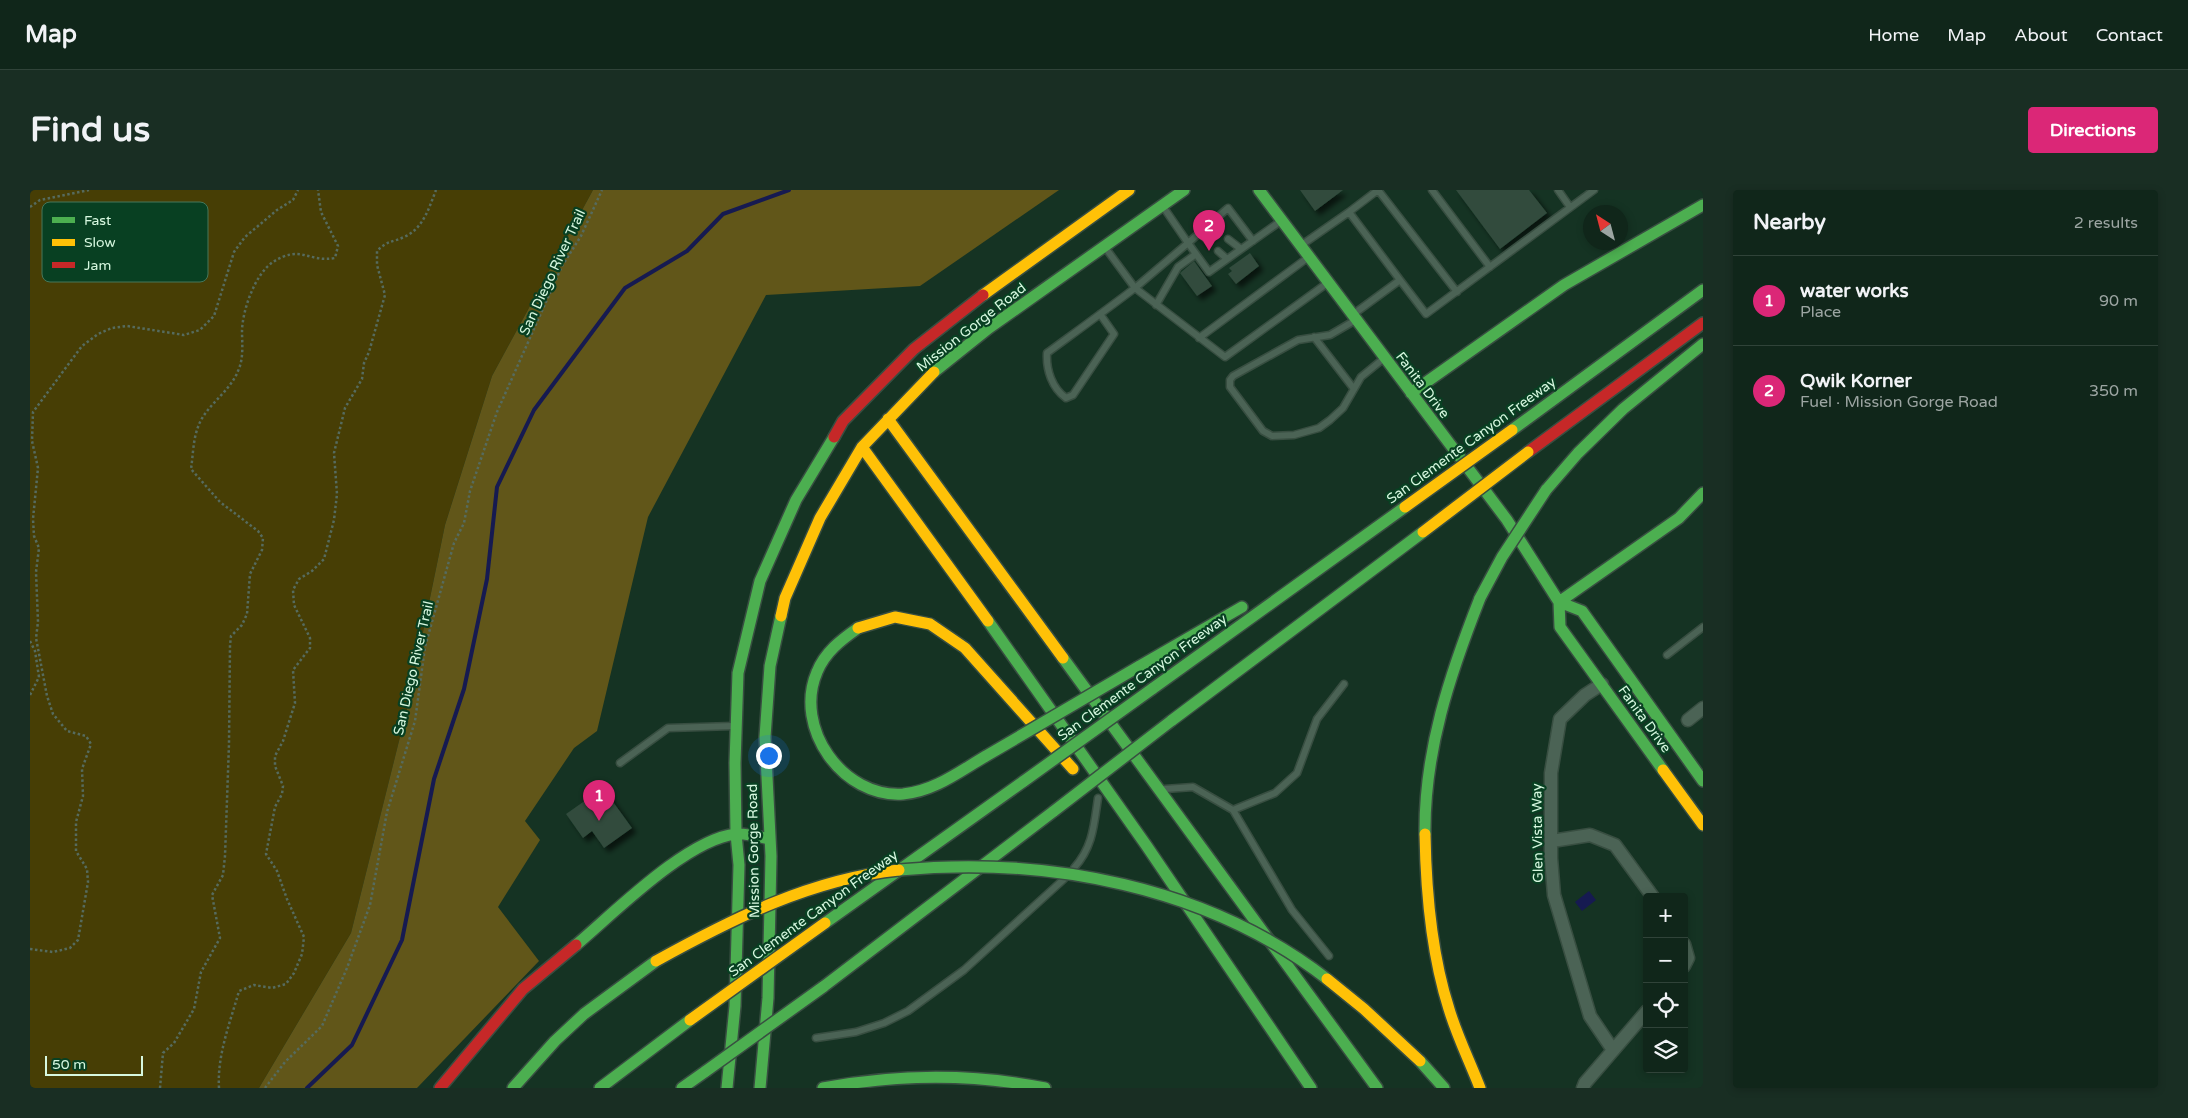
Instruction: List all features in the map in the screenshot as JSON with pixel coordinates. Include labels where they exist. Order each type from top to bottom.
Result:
[{"type":"main road","name":"Mission Gorge Road","points":[[727,1088],[735,1006],[739,865],[736,834],[738,673],[760,581],[796,500],[843,421],[914,348],[970,304],[1129,190]]},
{"type":"main road","points":[[1131,204],[1141,190]]},
{"type":"main road","name":"Mission Gorge Road","points":[[760,1088],[768,1003],[770,839],[765,737],[770,666],[785,598],[820,518],[862,447],[941,366],[989,328],[1184,190]]},
{"type":"main road","name":"Fanita Drive","points":[[1265,192],[1281,221],[1508,522],[1559,602],[1560,627],[1703,825]]},
{"type":"main road","points":[[1411,393],[1564,285],[1703,205]]},
{"type":"main road","points":[[1097,234],[1105,247]]},
{"type":"main road","name":"San Clemente Canyon Freeway","points":[[600,1088],[825,922],[1512,430],[1703,290]]},
{"type":"main road","points":[[682,1088],[823,987],[1528,452],[1703,323]]},
{"type":"main road","points":[[1480,1088],[1446,1001],[1426,888],[1427,782],[1436,730],[1455,662],[1480,598],[1502,557],[1546,490],[1578,453],[1622,409],[1703,344]]},
{"type":"main road","points":[[868,394],[1377,1088]]},
{"type":"main road","points":[[843,421],[976,603],[1311,1088]]},
{"type":"main road","points":[[1559,602],[1679,518],[1703,492]]},
{"type":"main road","points":[[1160,868],[1098,798],[965,648],[952,635],[916,618],[894,617],[873,621],[850,631],[831,647],[817,669],[812,687],[810,713],[816,739],[830,761],[850,780],[873,791],[899,795],[925,790],[986,756],[1138,667],[1354,543]]},
{"type":"main road","name":"Fanita Drive","points":[[1559,602],[1582,611],[1703,781]]},
{"type":"main road","points":[[440,1088],[523,989],[666,869],[703,844],[736,834],[770,839]]},
{"type":"main road","points":[[513,1088],[555,1041],[584,1014],[656,961],[710,930],[765,906],[850,878],[899,869],[1011,866],[1093,877],[1174,898],[1259,935],[1313,969],[1379,1021],[1444,1088]]},
{"type":"main road","points":[[826,1088],[918,1075],[1011,1080],[1045,1088]]},
{"type":"street","name":"Glen Vista Way","points":[[1602,684],[1585,695],[1560,719],[1551,773],[1552,841],[1554,895],[1590,1016],[1613,1050]]},
{"type":"street","points":[[1688,720],[1703,708]]},
{"type":"street","points":[[1552,841],[1590,835],[1615,844],[1650,893]]},
{"type":"street","points":[[1583,1088],[1585,1083],[1643,1016]]},
{"type":"lane","points":[[1300,246],[1378,190],[1457,292]]},
{"type":"lane","points":[[1432,190],[1490,267]]},
{"type":"lane","points":[[1558,190],[1570,207]]},
{"type":"lane","points":[[1349,212],[1426,314],[1594,190]]},
{"type":"lane","points":[[1162,206],[1209,272],[1281,221]]},
{"type":"lane","points":[[1100,314],[1114,334],[1072,395],[1066,398],[1057,391],[1051,378],[1046,361],[1047,353],[1135,288],[1228,208],[1253,241]]},
{"type":"lane","points":[[1210,224],[1217,230]]},
{"type":"lane","points":[[1199,233],[1208,241]]},
{"type":"lane","points":[[1228,239],[1241,249]]},
{"type":"lane","points":[[1105,247],[1135,288],[1225,357],[1328,283]]},
{"type":"lane","points":[[1218,251],[1227,259]]},
{"type":"lane","points":[[1156,304],[1178,267],[1196,254]]},
{"type":"lane","points":[[1199,338],[1308,257]]},
{"type":"lane","points":[[1384,358],[1361,377],[1343,408],[1320,428],[1294,435],[1272,436],[1255,424],[1230,386],[1230,380],[1298,340],[1330,335],[1400,280]]},
{"type":"lane","points":[[1314,337],[1354,389]]},
{"type":"lane","points":[[1667,655],[1703,627]]},
{"type":"lane","points":[[1233,810],[1275,793],[1297,773],[1318,718],[1344,684]]},
{"type":"lane","points":[[620,763],[668,728],[736,726]]},
{"type":"lane","points":[[1159,789],[1193,787],[1233,810],[1292,910],[1329,956]]},
{"type":"lane","points":[[816,1038],[856,1032],[884,1023],[935,992],[964,970],[1056,888],[1085,856],[1093,834],[1098,798]]},
{"type":"path","points":[[30,207],[40,200],[89,190]]},
{"type":"path","points":[[30,949],[52,952],[70,948],[78,940],[88,882],[87,869],[76,850],[76,822],[83,796],[82,768],[90,744],[86,736],[67,731],[53,714],[47,696],[36,638],[38,622],[36,572],[39,548],[34,536],[33,519],[38,468],[32,441],[33,412],[82,346],[98,334],[112,328],[127,326],[184,335],[200,330],[214,316],[234,252],[245,237],[277,210],[293,200],[298,190]]},
{"type":"path","points":[[160,1088],[163,1053],[174,1043],[194,1009],[201,972],[220,938],[212,895],[223,875],[225,856],[230,645],[231,636],[247,614],[250,574],[262,550],[263,538],[258,531],[220,502],[191,469],[198,426],[237,374],[242,360],[242,328],[247,304],[263,271],[273,262],[289,254],[300,253],[325,260],[336,258],[338,246],[321,212],[318,190]]},
{"type":"path","points":[[220,1088],[218,1076],[223,1047],[240,992],[254,985],[272,988],[286,984],[294,973],[302,954],[304,937],[277,871],[266,854],[275,807],[282,794],[283,786],[274,766],[275,756],[283,741],[295,703],[293,670],[310,648],[310,638],[294,605],[293,590],[299,580],[324,559],[334,520],[337,494],[334,452],[346,408],[362,379],[364,363],[369,352],[385,295],[377,265],[377,251],[387,242],[403,238],[415,231],[425,217],[436,190]]},
{"type":"path","name":"San Diego River Trail","points":[[266,1088],[285,1062],[322,1026],[347,968],[370,905],[387,812],[415,721],[425,647],[454,543],[464,523],[470,491],[497,412],[562,266],[581,236],[602,190]]},
{"type":"path","points":[[30,641],[35,651],[39,677],[30,694]]},
{"type":"shaded area","points":[[30,190],[593,190],[492,376],[445,525],[408,705],[351,933],[259,1088],[30,1088]]},
{"type":"shaded area","points":[[593,190],[1059,190],[920,286],[766,295],[648,517],[597,731],[574,748],[525,821],[540,840],[498,907],[539,961],[417,1088],[259,1088],[351,933],[408,705],[445,525],[492,376]]},
{"type":"shaded area","points":[[1589,891],[1596,900],[1582,911],[1575,902]]},
{"type":"building","points":[[1300,190],[1343,190],[1315,211]]},
{"type":"building","points":[[1456,190],[1529,190],[1547,213],[1500,249]]},
{"type":"building","points":[[1250,253],[1259,266],[1236,284],[1228,274],[1232,271],[1229,268]]},
{"type":"building","points":[[1194,261],[1212,286],[1197,296],[1180,273]]},
{"type":"building","points":[[603,788],[632,828],[604,848],[592,831],[583,838],[566,814]]},
{"type":"waterway","points":[[307,1088],[352,1045],[402,940],[434,779],[464,689],[487,579],[497,487],[534,410],[625,288],[687,251],[723,214],[789,190]]},
{"type":"traffic: fast","points":[[934,372],[989,328],[1184,190]]},
{"type":"traffic: fast","points":[[1259,190],[1507,520],[1559,602]]},
{"type":"traffic: fast","points":[[1411,393],[1564,285],[1703,205]]},
{"type":"traffic: fast","points":[[1512,430],[1703,290]]},
{"type":"traffic: fast","points":[[1546,490],[1578,453],[1623,409],[1703,344]]},
{"type":"traffic: fast","points":[[727,1088],[735,1006],[739,865],[736,834],[735,763],[738,673],[760,581],[796,500],[834,437]]},
{"type":"traffic: fast","points":[[1480,598],[1502,557],[1546,490]]},
{"type":"traffic: fast","points":[[1559,602],[1679,518],[1703,493]]},
{"type":"traffic: fast","points":[[1152,689],[1405,507]]},
{"type":"traffic: fast","points":[[1171,721],[1423,532]]},
{"type":"traffic: fast","points":[[1425,834],[1426,803],[1434,743],[1449,684],[1480,598]]},
{"type":"traffic: fast","points":[[1663,770],[1560,627],[1559,602],[1582,611],[1703,781]]},
{"type":"traffic: fast","points":[[1138,667],[1242,607]]},
{"type":"traffic: fast","points":[[760,1088],[768,998],[771,856],[765,737],[770,666],[781,616]]},
{"type":"traffic: fast","points":[[988,621],[1146,845],[1311,1088]]},
{"type":"traffic: fast","points":[[858,628],[824,658],[817,672],[811,693],[812,715],[818,736],[828,755],[843,772],[861,784],[881,792],[903,794],[936,785],[986,756]]},
{"type":"traffic: fast","points":[[1063,658],[1377,1088]]},
{"type":"traffic: fast","points":[[986,756],[1138,667]]},
{"type":"traffic: fast","points":[[1024,781],[1152,689]]},
{"type":"traffic: fast","points":[[1054,811],[1171,721]]},
{"type":"traffic: fast","points":[[825,923],[1024,781]]},
{"type":"traffic: fast","points":[[823,987],[1054,811]]},
{"type":"traffic: fast","points":[[576,945],[652,879],[696,849],[717,839],[736,834],[770,839]]},
{"type":"traffic: fast","points":[[899,870],[955,867],[1011,868],[1067,874],[1123,884],[1178,900],[1230,921],[1280,947],[1327,979]]},
{"type":"traffic: fast","points":[[513,1088],[555,1041],[584,1014],[656,961]]},
{"type":"traffic: fast","points":[[706,1071],[823,987]]},
{"type":"traffic: fast","points":[[600,1088],[690,1020]]},
{"type":"traffic: fast","points":[[1420,1061],[1444,1088]]},
{"type":"traffic: fast","points":[[682,1088],[706,1071]]},
{"type":"traffic: fast","points":[[823,1088],[879,1080],[934,1077],[989,1080],[1045,1088]]},
{"type":"traffic: slow","points":[[983,295],[1129,190]]},
{"type":"traffic: slow","points":[[781,616],[785,598],[820,518],[862,447],[934,372]]},
{"type":"traffic: slow","points":[[888,419],[1063,658]]},
{"type":"traffic: slow","points":[[1405,507],[1512,430]]},
{"type":"traffic: slow","points":[[862,447],[988,621]]},
{"type":"traffic: slow","points":[[1423,532],[1528,452]]},
{"type":"traffic: slow","points":[[858,628],[895,617],[930,624],[965,648],[1073,769]]},
{"type":"traffic: slow","points":[[1663,770],[1703,825]]},
{"type":"traffic: slow","points":[[1425,834],[1428,901],[1438,966],[1452,1019],[1480,1088]]},
{"type":"traffic: slow","points":[[656,961],[714,930],[773,903],[835,882],[899,870]]},
{"type":"traffic: slow","points":[[690,1020],[825,923]]},
{"type":"traffic: slow","points":[[1327,979],[1364,1009],[1420,1061]]},
{"type":"traffic: jam","points":[[834,437],[843,421],[914,349],[983,295]]},
{"type":"traffic: jam","points":[[1528,452],[1703,323]]},
{"type":"traffic: jam","points":[[440,1088],[523,989],[576,945]]},
{"type":"place","name":"Qwik Korner","points":[[1209,251]]},
{"type":"place","name":"water works","points":[[599,821]]}]
